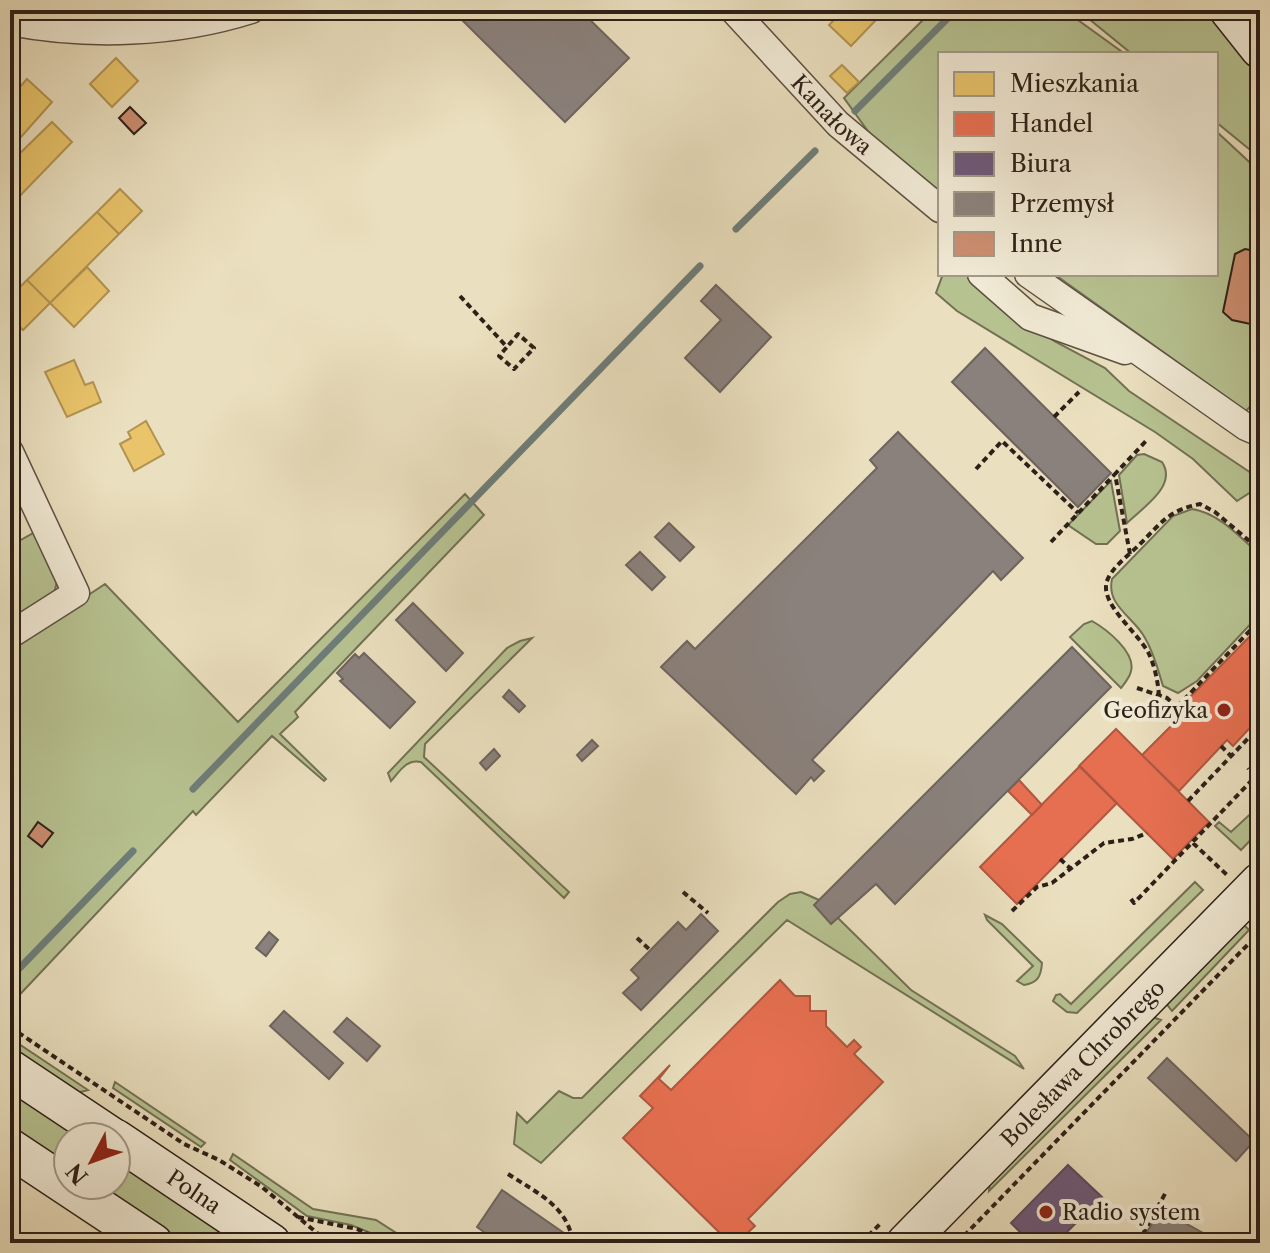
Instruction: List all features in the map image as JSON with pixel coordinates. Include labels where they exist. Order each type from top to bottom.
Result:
[{"type":"street","points":[[10,22],[116,32],[214,22],[251,10]]},
{"type":"street","name":"Kanałowa","points":[[733,10],[838,124],[938,207]]},
{"type":"street","points":[[1229,10],[1260,49]]},
{"type":"street","points":[[918,192],[938,218]]},
{"type":"street","points":[[983,276],[1030,317],[1148,358]]},
{"type":"street","points":[[1031,276],[1148,358],[1255,425]]},
{"type":"street","points":[[10,452],[76,593],[10,635]]},
{"type":"street","name":"Bolesława Chrobrego","points":[[906,1243],[1244,879]]},
{"type":"street","name":"Polna","points":[[10,1069],[88,1121]]},
{"type":"street","name":"Polna","points":[[132,1147],[284,1224]]},
{"type":"street","points":[[10,1148],[153,1243]]},
{"type":"path","points":[[460,296],[507,347]]},
{"type":"path","points":[[518,334],[534,348],[514,369],[499,356],[507,347],[518,334]]},
{"type":"path","points":[[1054,417],[1079,392]]},
{"type":"path","points":[[976,469],[1002,441],[1078,513]]},
{"type":"path","points":[[1051,542],[1146,441]]},
{"type":"path","points":[[1115,474],[1130,554]]},
{"type":"path","points":[[1159,696],[1149,654],[1136,632],[1113,608],[1108,598],[1108,579],[1172,511],[1200,504],[1215,512],[1260,550]]},
{"type":"path","points":[[1177,707],[1260,620]]},
{"type":"path","points":[[1137,688],[1167,698],[1184,714]]},
{"type":"path","points":[[1188,801],[1260,726]]},
{"type":"path","points":[[1221,746],[1232,757]]},
{"type":"path","points":[[1131,899],[1134,903],[1255,777],[1248,768]]},
{"type":"path","points":[[1012,911],[1037,887],[1052,883],[1104,843],[1132,839],[1147,833]]},
{"type":"path","points":[[1192,842],[1244,879]]},
{"type":"path","points":[[1060,859],[1070,868]]},
{"type":"path","points":[[683,892],[708,913]]},
{"type":"path","points":[[957,1243],[1260,932]]},
{"type":"path","points":[[637,938],[650,950]]},
{"type":"path","points":[[10,1027],[184,1144],[219,1160],[254,1182],[284,1224],[329,1243]]},
{"type":"path","points":[[184,1144],[193,1154]]},
{"type":"path","points":[[508,1174],[555,1204],[567,1220],[573,1243]]},
{"type":"path","points":[[1138,1243],[1166,1192]]},
{"type":"path","points":[[284,1224],[357,1229],[387,1243]]},
{"type":"green space","points":[[933,10],[1064,10],[1122,52],[938,52],[938,192],[883,152],[844,98]]},
{"type":"green space","points":[[1078,10],[1214,10],[1260,72],[1260,158],[1218,124],[1218,52],[1130,52]]},
{"type":"green space","points":[[1218,133],[1260,172],[1260,396],[1246,411],[1057,276],[1218,276]]},
{"type":"green space","points":[[942,276],[974,276],[1001,303],[1054,341],[1105,368],[1129,391],[1260,479],[1260,489],[1237,501],[1193,459],[1155,432],[957,311],[936,293]]},
{"type":"green space","points":[[1144,454],[1162,462],[1166,471],[1165,480],[1156,496],[1127,523],[1119,475],[1137,455]]},
{"type":"green space","points":[[1111,481],[1120,531],[1107,544],[1096,544],[1068,525]]},
{"type":"green space","points":[[465,494],[484,515],[295,712],[298,717],[280,734],[326,779],[324,781],[272,736],[196,815],[193,811],[10,1005],[10,647],[105,584],[238,722]]},
{"type":"green space","points":[[1192,509],[1220,521],[1260,555],[1260,614],[1197,681],[1178,693],[1163,686],[1148,644],[1117,604],[1111,588],[1112,579],[1173,516]]},
{"type":"green space","points":[[37,531],[58,577],[54,594],[10,621],[10,546]]},
{"type":"green space","points":[[1092,621],[1112,635],[1129,656],[1130,673],[1121,688],[1070,637]]},
{"type":"green space","points":[[532,638],[425,744],[424,757],[569,892],[564,898],[421,762],[407,764],[391,781],[388,773],[507,648]]},
{"type":"green space","points":[[1260,805],[1260,830],[1241,850],[1215,826],[1219,822],[1231,832]]},
{"type":"green space","points":[[1195,882],[1203,890],[1077,1013],[1067,1012],[1053,1001],[1060,994],[1071,1004]]},
{"type":"green space","points":[[801,892],[819,900],[815,905],[838,918],[911,990],[1015,1056],[1024,1069],[787,920],[541,1163],[514,1144],[517,1113],[527,1123],[559,1091],[573,1098],[582,1098],[778,902],[790,894]]},
{"type":"green space","points":[[985,915],[1002,924],[1042,963],[1036,981],[1024,985],[1017,981],[1033,966]]},
{"type":"green space","points":[[1243,924],[1249,930],[1172,1011],[1165,1002]]},
{"type":"green space","points":[[1152,1017],[1161,1020],[989,1191],[990,1182]]},
{"type":"green space","points":[[10,1038],[88,1090],[77,1093],[10,1054]]},
{"type":"green space","points":[[115,1082],[205,1143],[201,1147],[113,1088]]},
{"type":"green space","points":[[10,1087],[62,1121],[52,1121],[52,1157],[10,1129]]},
{"type":"green space","points":[[233,1154],[313,1209],[376,1220],[412,1243],[395,1243],[351,1225],[307,1216],[230,1160]]},
{"type":"green space","points":[[132,1168],[246,1243],[181,1243],[118,1201],[132,1201]]},
{"type":"building: Mieszkania","points":[[844,10],[864,10],[875,21],[851,46],[829,25]]},
{"type":"building: Mieszkania","points":[[116,58],[138,81],[112,107],[90,84]]},
{"type":"building: Mieszkania","points":[[842,65],[859,82],[847,93],[830,76]]},
{"type":"building: Mieszkania","points":[[27,79],[52,102],[21,137],[10,126],[10,98]]},
{"type":"building: Mieszkania","points":[[52,122],[72,142],[15,201],[10,197],[10,163]]},
{"type":"building: Mieszkania","points":[[120,189],[142,211],[119,234],[97,212]]},
{"type":"building: Mieszkania","points":[[97,212],[119,234],[50,303],[27,280]]},
{"type":"building: Mieszkania","points":[[87,267],[109,291],[74,327],[50,303]]},
{"type":"building: Mieszkania","points":[[27,280],[50,303],[23,330],[10,318],[10,297]]},
{"type":"building: Mieszkania","points":[[74,360],[85,385],[93,382],[101,402],[67,417],[45,372]]},
{"type":"building: Mieszkania","points":[[146,421],[164,454],[134,471],[120,444],[131,438],[128,432]]},
{"type":"building: Handel","name":"Geofizyka","points":[[1260,626],[1260,717],[1233,746],[1227,740],[1179,791],[1142,755],[1191,706],[1186,701]]},
{"type":"building: Handel","points":[[1116,729],[1209,822],[1173,859],[1079,766]]},
{"type":"building: Handel","points":[[1080,766],[1117,803],[1017,904],[980,867]]},
{"type":"building: Handel","points":[[1019,780],[1042,805],[1032,815],[1008,791]]},
{"type":"building: Handel","points":[[780,980],[795,996],[810,996],[810,1011],[826,1011],[826,1026],[847,1047],[854,1040],[861,1047],[854,1054],[883,1082],[748,1219],[755,1226],[740,1240],[733,1234],[727,1240],[623,1138],[653,1108],[640,1096],[670,1065],[659,1079],[671,1090]]},
{"type":"building: Biura","points":[[1068,1165],[1102,1197],[1056,1243],[1031,1243],[1011,1223]]},
{"type":"building: Przemysł","points":[[467,10],[580,10],[629,58],[565,122],[459,17]]},
{"type":"building: Przemysł","points":[[716,285],[771,337],[720,392],[685,358],[721,320],[701,301]]},
{"type":"building: Przemysł","points":[[985,348],[1111,473],[1078,507],[952,382]]},
{"type":"building: Przemysł","points":[[898,432],[1023,558],[1001,580],[993,571],[812,760],[824,771],[814,781],[811,777],[796,794],[661,667],[687,641],[695,649],[877,468],[870,460]]},
{"type":"building: Przemysł","points":[[669,523],[694,547],[680,561],[655,537]]},
{"type":"building: Przemysł","points":[[640,552],[665,577],[652,590],[626,565]]},
{"type":"building: Przemysł","points":[[413,603],[463,653],[446,671],[396,620]]},
{"type":"building: Przemysł","points":[[1072,647],[1111,687],[895,904],[876,884],[831,924],[814,905]]},
{"type":"building: Przemysł","points":[[364,653],[415,702],[390,728],[340,681],[343,679],[337,673],[355,654],[359,658]]},
{"type":"building: Przemysł","points":[[509,690],[525,706],[519,712],[503,697]]},
{"type":"building: Przemysł","points":[[592,740],[598,746],[582,761],[577,755]]},
{"type":"building: Przemysł","points":[[494,749],[500,756],[486,770],[480,763]]},
{"type":"building: Przemysł","points":[[701,914],[718,931],[641,1010],[623,993],[639,978],[631,970],[678,922],[686,930]]},
{"type":"building: Przemysł","points":[[269,932],[278,940],[266,956],[256,948]]},
{"type":"building: Przemysł","points":[[284,1011],[343,1063],[329,1079],[270,1026]]},
{"type":"building: Przemysł","points":[[347,1018],[380,1046],[367,1061],[334,1032]]},
{"type":"building: Przemysł","points":[[1167,1058],[1254,1141],[1236,1161],[1148,1078]]},
{"type":"building: Przemysł","points":[[502,1190],[564,1233],[558,1243],[499,1243],[477,1227]]},
{"type":"building: Przemysł","points":[[1160,1209],[1221,1243],[1141,1243]]},
{"type":"building: Inne","points":[[130,107],[146,123],[134,134],[119,118]]},
{"type":"building: Inne","points":[[1245,249],[1260,252],[1260,326],[1232,320],[1223,312],[1235,254]]},
{"type":"building: Inne","points":[[38,822],[53,833],[42,847],[28,836]]},
{"type":"waterway","points":[[855,111],[956,10]]},
{"type":"waterway","points":[[736,229],[815,151]]},
{"type":"waterway","points":[[193,789],[700,266]]},
{"type":"waterway","points":[[10,978],[133,851]]},
{"type":"place","name":"Geofizyka","points":[[1224,710]]},
{"type":"place","name":"Radio system","points":[[1046,1212]]}]
